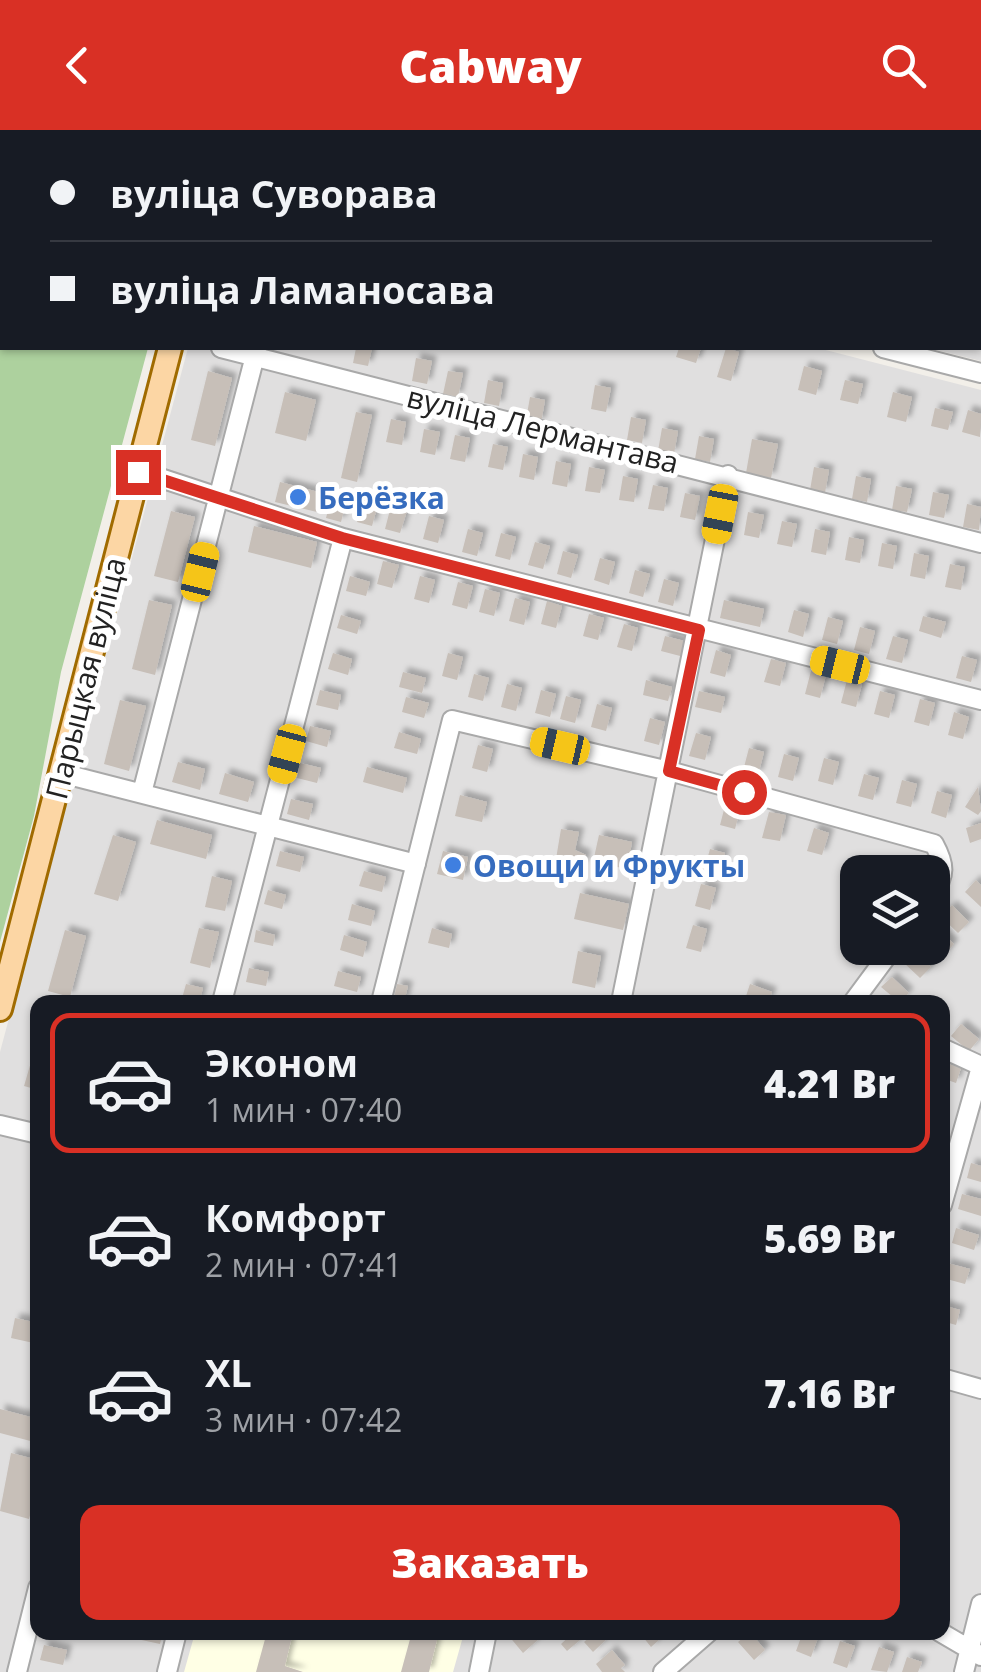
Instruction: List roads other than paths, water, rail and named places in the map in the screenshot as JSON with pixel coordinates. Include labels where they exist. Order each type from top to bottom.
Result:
[{"type":"main road","name":"Парыцкая вуліца","points":[[0,1009],[169,350]]},
{"type":"street","points":[[896,350],[981,373]]},
{"type":"street","points":[[142,793],[256,352]]},
{"type":"street","name":"вуліца Лермантава","points":[[256,352],[981,542]]},
{"type":"street","points":[[138,472],[342,538],[981,700]]},
{"type":"street","points":[[622,995],[728,475]]},
{"type":"street","points":[[224,995],[342,538]]},
{"type":"street","points":[[383,995],[452,720],[669,771],[934,844],[940,855]]},
{"type":"street","points":[[61,772],[416,864]]},
{"type":"street","points":[[858,995],[881,965]]},
{"type":"street","points":[[950,1052],[981,1067],[950,1177]]},
{"type":"street","points":[[0,1125],[30,1132]]},
{"type":"street","points":[[950,1380],[981,1389]]},
{"type":"street","points":[[964,1672],[975,1652],[981,1604]]},
{"type":"street","points":[[17,1672],[30,1620]]},
{"type":"street","points":[[950,1638],[975,1652]]},
{"type":"street","points":[[167,1672],[175,1640]]},
{"type":"street","points":[[478,1672],[485,1640]]},
{"type":"street","points":[[664,1672],[700,1640]]},
{"type":"place","name":"Берёзка","points":[[298,497]]},
{"type":"place","name":"Овощи и Фрукты","points":[[453,865]]}]
